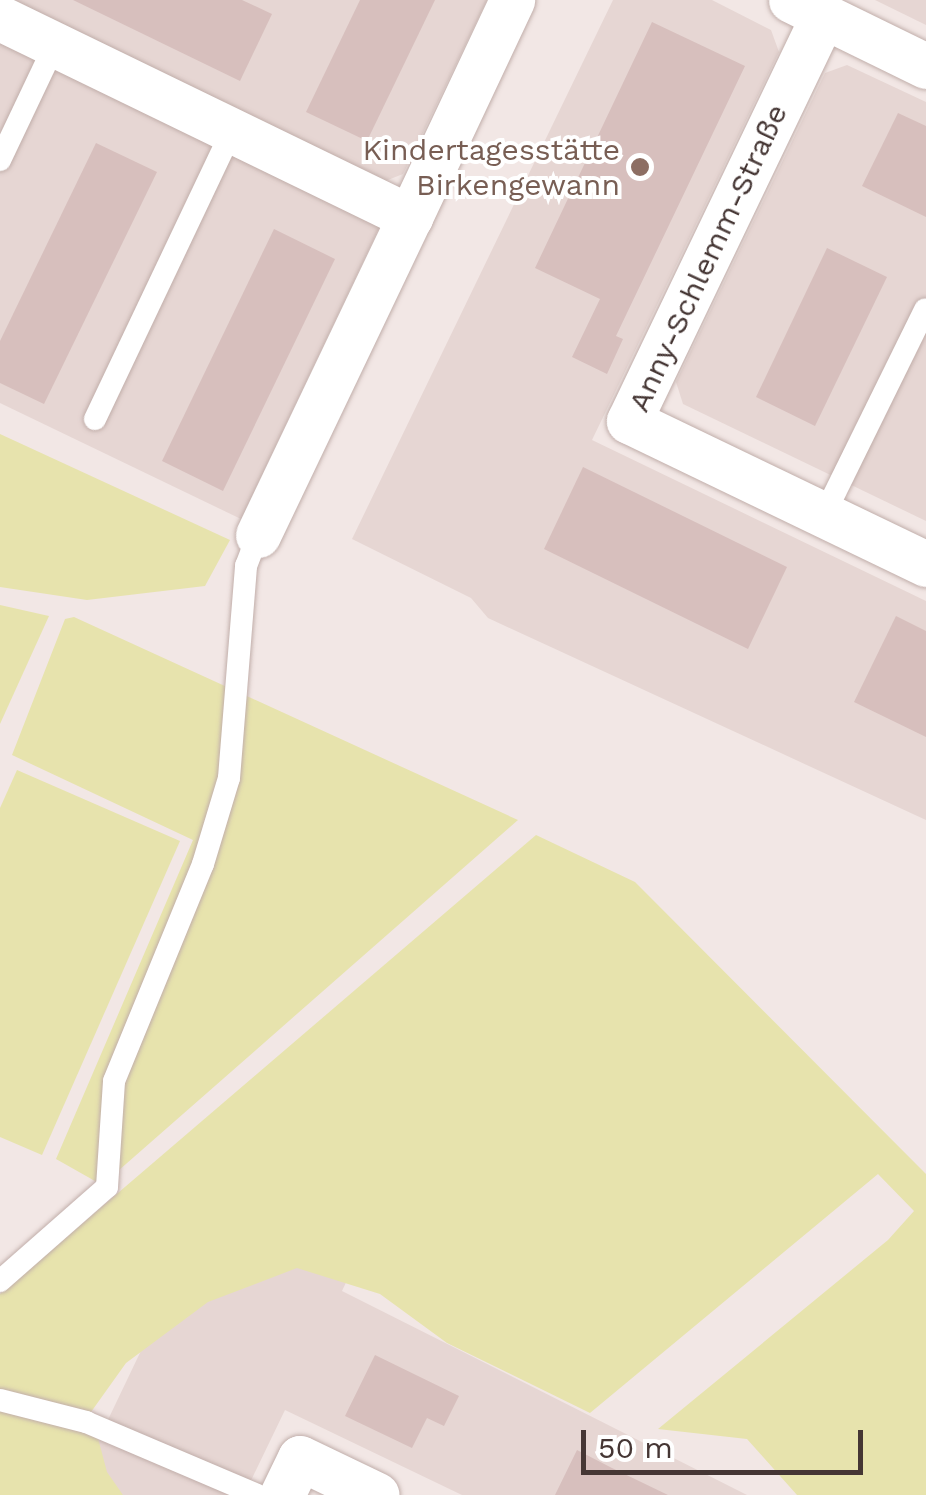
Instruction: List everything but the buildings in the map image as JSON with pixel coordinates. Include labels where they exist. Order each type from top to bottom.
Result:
[{"type":"street","points":[[258,535],[512,0]]},
{"type":"street","points":[[807,8],[926,66]]},
{"type":"street","name":"Anny-Schlemm-Straße","points":[[807,8],[629,421],[926,564]]},
{"type":"street","points":[[0,18],[410,217]]},
{"type":"street","points":[[282,1495],[300,1458],[376,1495]]},
{"type":"lane","points":[[0,160],[55,44]]},
{"type":"lane","points":[[95,419],[232,131]]},
{"type":"lane","points":[[824,514],[925,310]]},
{"type":"lane","points":[[0,1281],[107,1187],[114,1081],[203,864],[229,778],[246,566],[258,535]]},
{"type":"lane","points":[[0,1400],[86,1422],[257,1495]]},
{"type":"shaded area","points":[[3,0],[487,0],[403,174],[380,183]]},
{"type":"shaded area","points":[[613,0],[712,0],[771,30],[779,52],[592,440],[926,601],[926,820],[488,618],[471,598],[352,539]]},
{"type":"shaded area","points":[[875,0],[926,0],[926,25]]},
{"type":"shaded area","points":[[0,43],[380,226],[241,519],[0,403]]},
{"type":"shaded area","points":[[847,65],[926,102],[926,521],[683,404],[676,382],[825,73]]},
{"type":"shaded area","points":[[0,434],[230,540],[205,586],[87,600],[0,587]]},
{"type":"shaded area","points":[[0,605],[49,616],[0,724]]},
{"type":"shaded area","points":[[74,617],[518,820],[102,1185],[56,1159],[193,840],[12,755],[65,619]]},
{"type":"shaded area","points":[[17,770],[180,841],[42,1155],[0,1137],[0,808]]},
{"type":"shaded area","points":[[536,835],[635,882],[926,1174],[926,1495],[797,1495],[747,1439],[658,1429],[888,1240],[914,1211],[878,1174],[590,1413],[447,1343],[380,1294],[297,1268],[208,1302],[126,1363],[91,1412],[107,1472],[123,1495],[0,1495],[0,1294]]},
{"type":"shaded area","points":[[225,1175],[365,1242],[342,1291],[747,1495],[462,1495],[285,1410],[244,1495],[72,1495]]},
{"type":"place","name":"Kindertagesstätte Birkengewann","points":[[640,167]]}]
